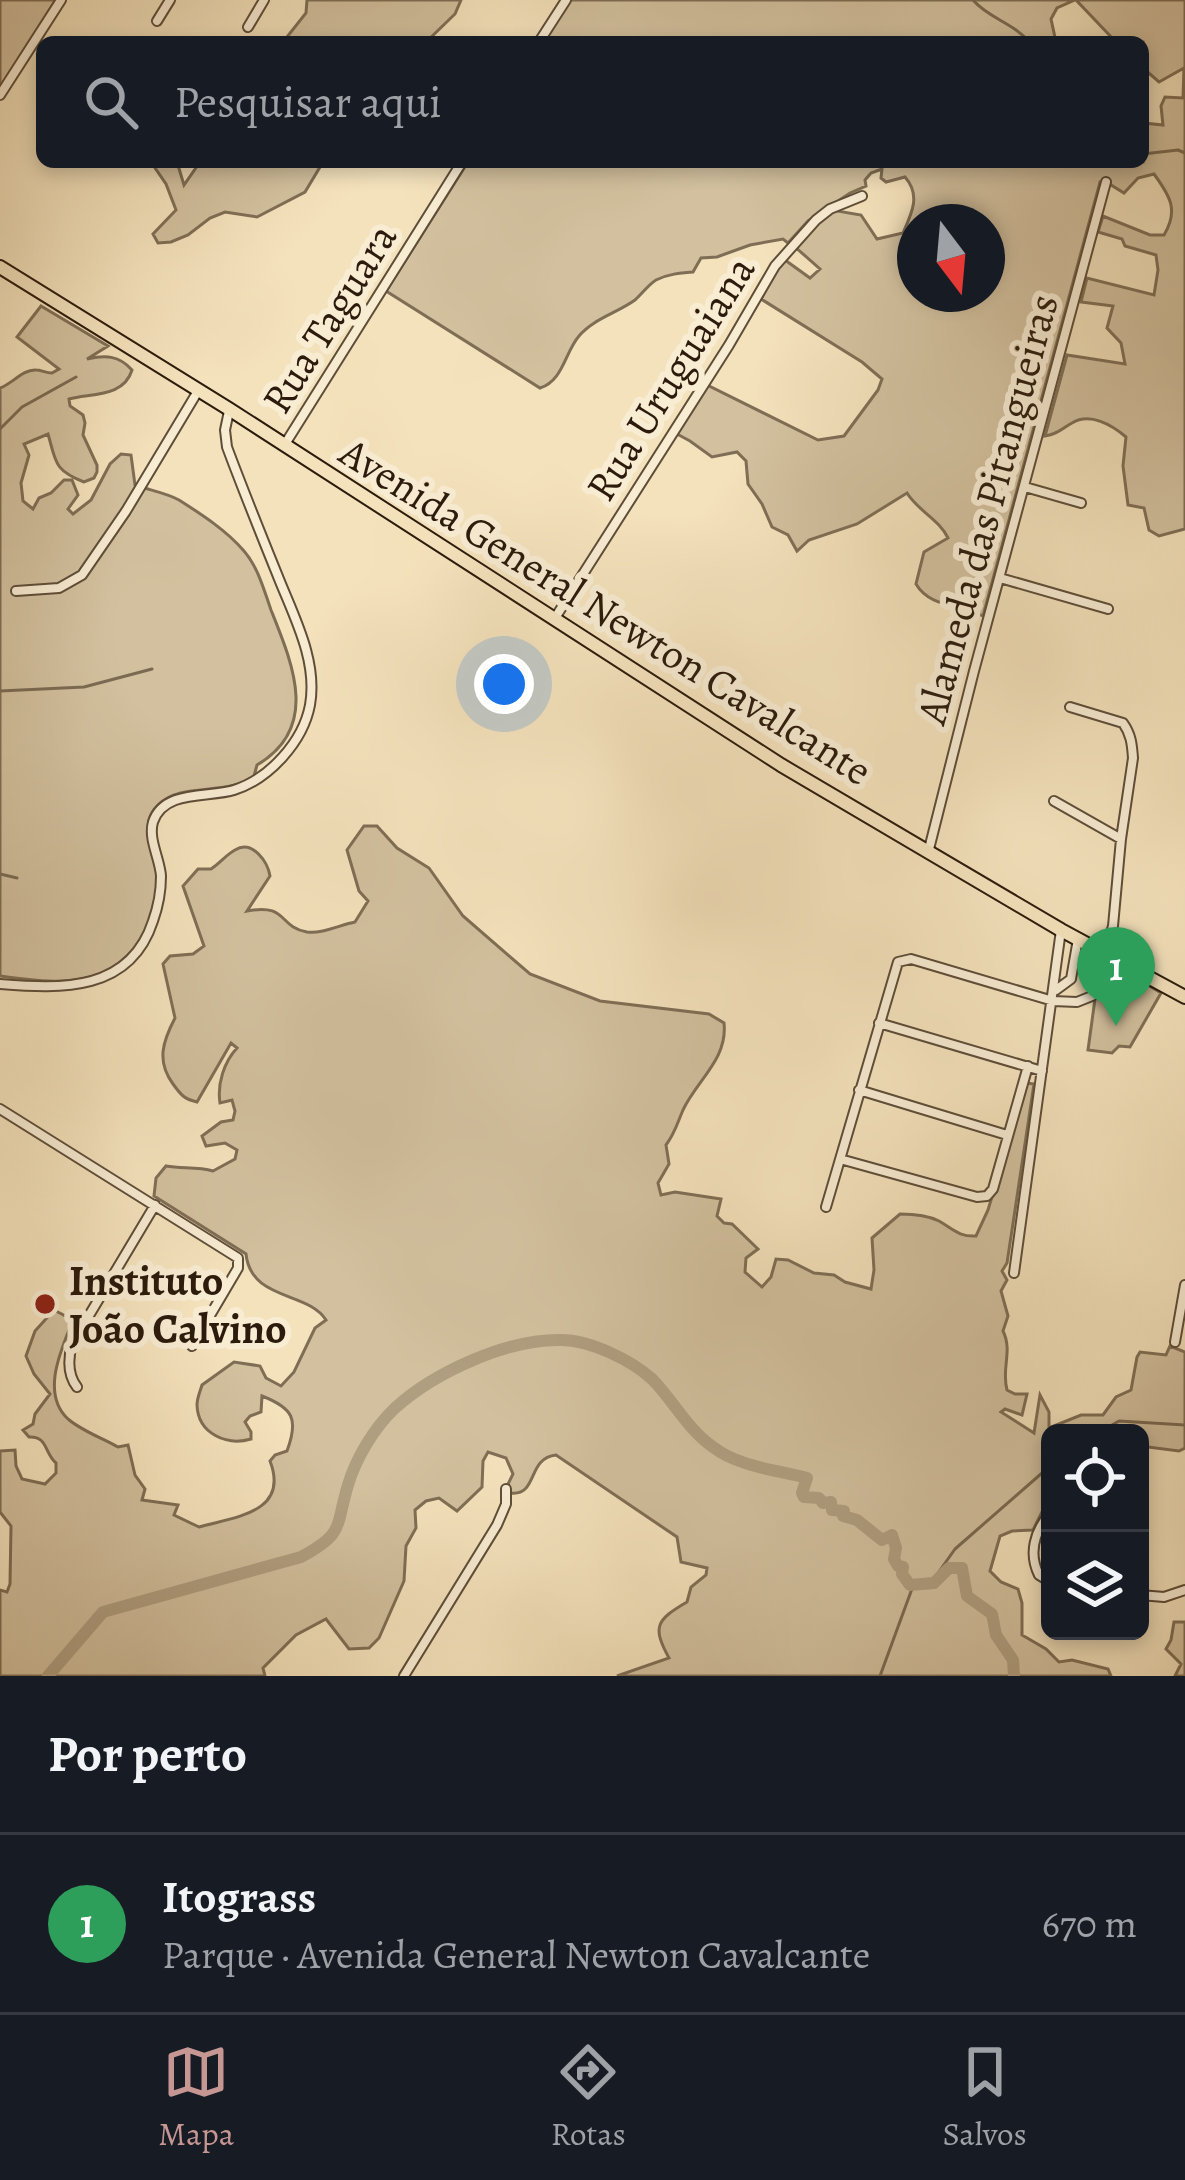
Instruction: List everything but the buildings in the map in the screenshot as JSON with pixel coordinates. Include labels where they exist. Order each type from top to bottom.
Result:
[{"type":"main road","name":"Avenida General Newton Cavalcante","points":[[0,267],[781,764],[1061,930],[1185,997]]},
{"type":"street","points":[[38,36],[61,0]]},
{"type":"street","points":[[157,21],[170,0]]},
{"type":"street","points":[[248,27],[265,0]]},
{"type":"street","points":[[543,36],[566,0]]},
{"type":"street","points":[[0,95],[36,39]]},
{"type":"street","name":"Rua Taguara","points":[[284,445],[458,168]]},
{"type":"street","name":"Alameda das Pitangueiras","points":[[928,853],[1106,182]]},
{"type":"street","name":"Rua Uruguaiana","points":[[554,618],[775,266],[816,220],[862,196]]},
{"type":"street","points":[[16,591],[59,588],[82,575],[198,392]]},
{"type":"street","points":[[0,984],[67,986],[116,971],[142,946],[154,916],[161,877],[153,834],[158,814],[184,797],[225,793],[256,779],[285,754],[305,722],[311,670],[227,447],[229,409]]},
{"type":"street","points":[[1025,487],[1081,502]]},
{"type":"street","points":[[1000,578],[1108,609]]},
{"type":"street","points":[[826,1207],[895,966],[904,958],[1077,1002],[1096,991],[1113,926],[1133,758],[1131,736],[1118,720],[1070,706]]},
{"type":"street","points":[[1054,801],[1120,838]]},
{"type":"street","points":[[1014,1273],[1061,930]]},
{"type":"street","points":[[1054,996],[1071,979],[1078,939]]},
{"type":"street","points":[[879,1023],[1028,1066],[1041,1077]]},
{"type":"street","points":[[840,1159],[984,1197],[993,1189],[1028,1066]]},
{"type":"street","points":[[1025,1077],[1041,1077]]},
{"type":"street","points":[[859,1090],[1007,1135]]},
{"type":"street","points":[[0,1108],[230,1251],[239,1262],[192,1346]]},
{"type":"street","points":[[77,1387],[70,1374],[72,1344],[155,1205]]},
{"type":"street","points":[[1175,1342],[1185,1286]]},
{"type":"street","points":[[404,1676],[497,1525],[506,1504],[506,1489]]},
{"type":"street","points":[[1041,1528],[1033,1552],[1041,1576]]},
{"type":"street","points":[[1149,1596],[1185,1590]]},
{"type":"shaded area","points":[[0,0],[56,0],[0,88]]},
{"type":"shaded area","points":[[307,0],[461,0],[455,14],[432,36],[288,36],[306,13]]},
{"type":"shaded area","points":[[569,0],[1075,0],[1057,8],[1051,19],[1055,36],[548,36]]},
{"type":"shaded area","points":[[1076,0],[1185,0],[1185,529],[1159,536],[1149,530],[1144,508],[1128,505],[1123,466],[1126,437],[1114,428],[1086,419],[1045,436],[1067,355],[1125,364],[1121,343],[1107,328],[1113,306],[1081,302],[1087,278],[1154,295],[1156,255],[1098,232],[1103,216],[1150,235],[1164,235],[1171,218],[1168,196],[1154,174],[1138,178],[1124,193],[1100,182],[983,616],[937,602],[916,584],[924,552],[948,538],[907,493],[857,524],[809,540],[797,551],[788,535],[772,527],[748,484],[746,461],[737,452],[712,457],[677,434],[707,385],[818,440],[844,436],[882,379],[761,299],[774,271],[785,260],[810,278],[820,269],[794,246],[832,210],[861,215],[877,239],[897,234],[897,312],[1005,312],[1005,204],[913,204],[905,177],[886,182],[881,178],[882,169],[871,173],[866,186],[808,221],[788,243],[783,239],[701,258],[693,272],[656,280],[635,300],[585,330],[554,379],[540,388],[386,291],[464,168],[1149,168],[1149,124],[1163,125],[1165,97],[1183,98],[1184,68],[1159,82],[1149,73],[1149,36],[1110,36]]},
{"type":"shaded area","points":[[155,168],[179,168],[184,185],[196,168],[319,168],[305,192],[257,217],[225,212],[188,235],[158,243],[153,234],[176,210]]},
{"type":"shaded area","points":[[41,306],[108,346],[87,359],[111,357],[132,370],[115,389],[69,399],[70,406],[83,415],[83,435],[97,465],[94,478],[84,482],[61,469],[48,434],[24,444],[29,455],[21,483],[23,501],[33,509],[39,498],[64,480],[72,480],[78,495],[68,509],[73,514],[91,500],[110,464],[121,454],[131,455],[135,485],[179,500],[221,529],[249,557],[287,652],[296,694],[289,733],[257,765],[254,776],[231,786],[180,793],[158,805],[148,830],[158,889],[146,929],[118,964],[83,979],[63,981],[0,976],[0,388],[31,370],[52,373],[59,369],[17,337]]},
{"type":"shaded area","points":[[364,826],[377,826],[397,848],[429,868],[463,916],[530,974],[600,1001],[709,1014],[724,1023],[721,1048],[666,1145],[669,1164],[658,1183],[661,1195],[675,1192],[721,1199],[717,1216],[758,1249],[746,1258],[745,1272],[762,1287],[776,1259],[871,1289],[872,1238],[900,1214],[930,1217],[961,1234],[976,1236],[1026,1083],[1034,1084],[1002,1271],[1007,1280],[1001,1291],[1008,1316],[1003,1331],[1007,1390],[1027,1394],[1022,1415],[1001,1412],[1034,1433],[1040,1395],[1049,1412],[1049,1424],[1041,1424],[1041,1514],[1033,1530],[1000,1536],[990,1571],[1018,1589],[1022,1635],[1059,1662],[1072,1660],[1108,1669],[1111,1676],[617,1676],[669,1658],[660,1639],[660,1625],[687,1602],[691,1587],[706,1575],[707,1568],[681,1562],[677,1537],[556,1455],[541,1463],[525,1489],[511,1493],[508,1484],[513,1474],[506,1458],[488,1452],[482,1487],[457,1511],[439,1498],[415,1510],[416,1528],[406,1546],[404,1581],[379,1638],[369,1648],[349,1649],[326,1619],[296,1635],[263,1668],[265,1676],[0,1676],[0,1590],[7,1592],[10,1584],[11,1526],[0,1512],[0,1451],[15,1450],[22,1479],[45,1484],[56,1473],[56,1463],[43,1442],[23,1430],[33,1424],[50,1394],[26,1356],[35,1331],[54,1310],[73,1320],[56,1370],[55,1396],[60,1408],[86,1431],[118,1447],[128,1445],[135,1475],[145,1489],[142,1500],[178,1505],[174,1515],[199,1527],[255,1510],[272,1492],[270,1461],[287,1451],[293,1431],[291,1416],[262,1396],[261,1412],[245,1422],[251,1439],[215,1436],[199,1415],[202,1385],[234,1362],[260,1366],[266,1378],[281,1386],[294,1372],[315,1328],[326,1320],[307,1304],[269,1288],[250,1269],[246,1254],[154,1196],[156,1178],[166,1166],[213,1171],[235,1159],[237,1150],[225,1143],[206,1146],[202,1136],[221,1122],[233,1120],[232,1100],[220,1103],[220,1088],[225,1067],[237,1048],[231,1043],[197,1102],[178,1091],[163,1059],[175,1018],[163,964],[170,956],[193,954],[204,946],[183,886],[198,869],[211,869],[241,847],[258,854],[270,876],[247,911],[270,910],[307,932],[355,922],[368,901],[359,891],[347,850]]},
{"type":"shaded area","points":[[1112,963],[1161,993],[1130,1047],[1119,1046],[1112,1053],[1088,1050],[1095,999]]},
{"type":"shaded area","points":[[1170,1346],[1185,1352],[1185,1448],[1149,1447],[1149,1424],[1059,1424],[1081,1415],[1103,1415],[1116,1397],[1131,1390],[1140,1352],[1166,1355]]},
{"type":"shaded area","points":[[1174,1622],[1185,1622],[1185,1676],[1175,1676],[1181,1664],[1166,1649]]},
{"type":"waterway","points":[[973,0],[1022,36]]},
{"type":"waterway","points":[[1149,153],[1185,153]]},
{"type":"waterway","points":[[0,429],[22,407],[76,377]]},
{"type":"waterway","points":[[0,691],[84,687],[152,669]]},
{"type":"waterway","points":[[0,874],[17,878]]},
{"type":"waterway","points":[[48,1676],[103,1612],[301,1557],[315,1549],[336,1528],[356,1464],[395,1408],[430,1382],[473,1360],[518,1345],[561,1340],[597,1347],[643,1372],[696,1432],[723,1454],[807,1478],[804,1497],[831,1502],[832,1510],[844,1511],[843,1516],[857,1520],[882,1540],[892,1535],[894,1559],[910,1585],[934,1583],[949,1568],[962,1568],[967,1596],[992,1614],[996,1635],[1013,1660],[1014,1676]]},
{"type":"waterway","points":[[1114,1424],[1185,1425]]},
{"type":"waterway","points":[[931,1583],[955,1549],[1041,1474]]},
{"type":"waterway","points":[[880,1676],[913,1586]]},
{"type":"place","name":"Itograss","points":[[1116,1026]]},
{"type":"place","name":"Instituto João Calvino","points":[[45,1304]]}]
